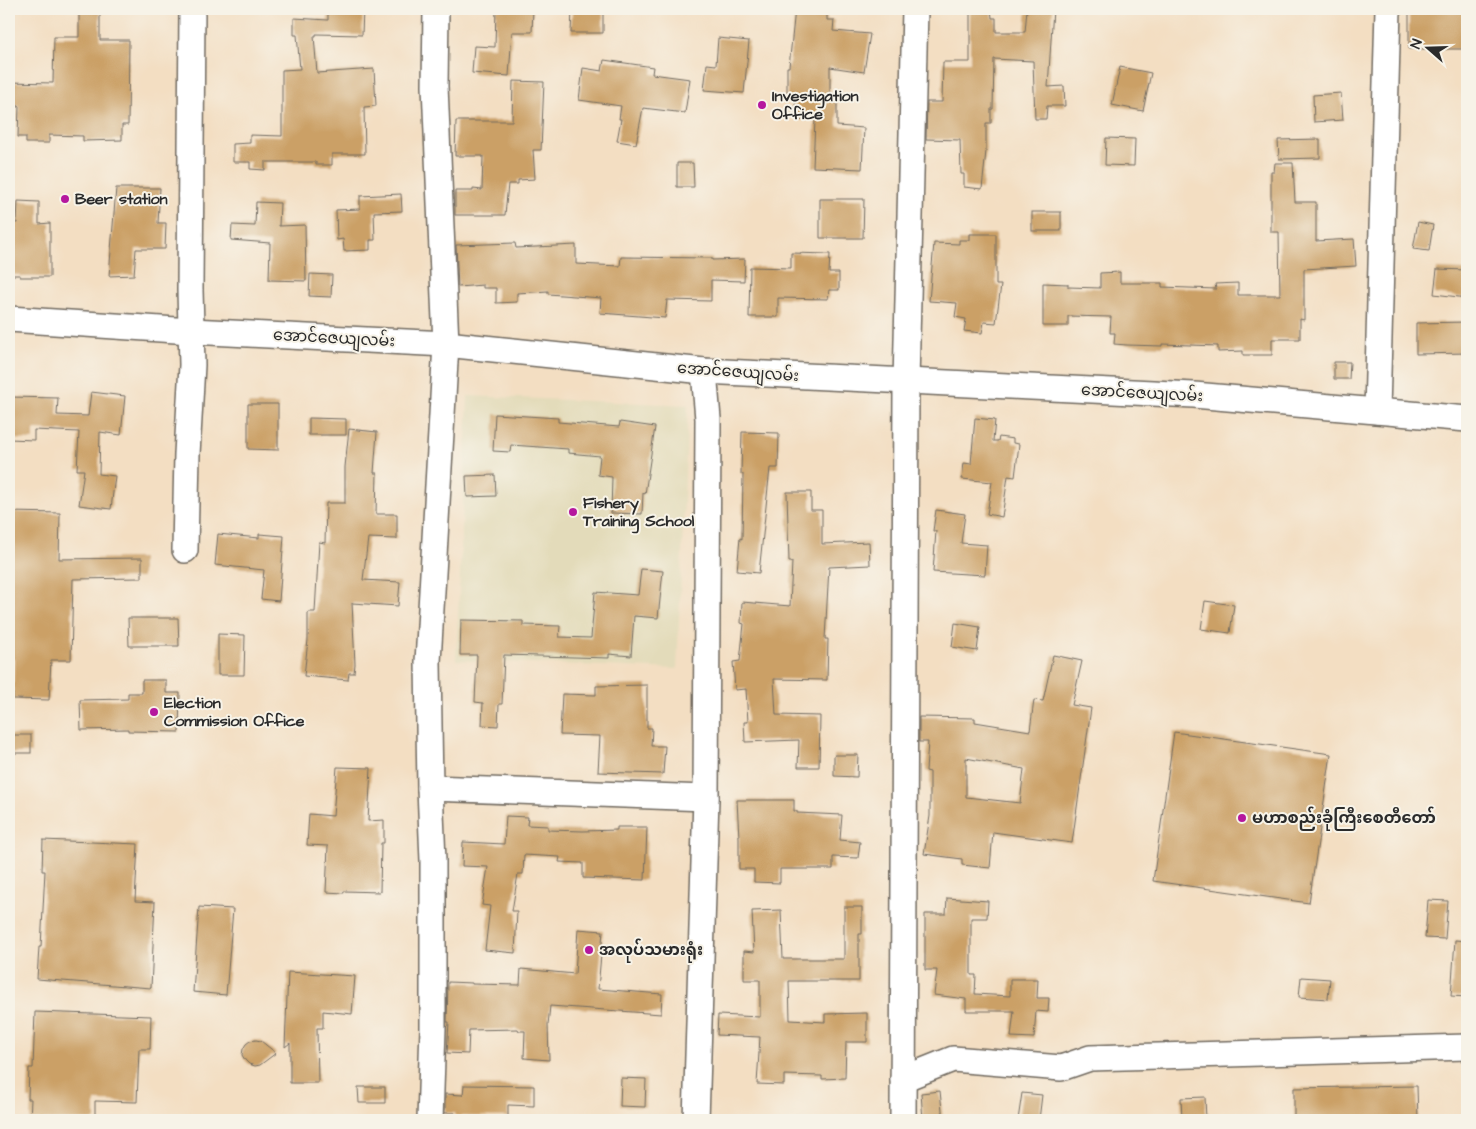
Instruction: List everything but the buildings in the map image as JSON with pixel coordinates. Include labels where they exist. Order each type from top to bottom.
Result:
[{"type":"street","points":[[185,550],[191,331],[192,9]]},
{"type":"street","points":[[430,1120],[433,1028],[433,861],[428,662],[446,344],[434,86],[436,9]]},
{"type":"street","points":[[903,1120],[906,382],[915,9]]},
{"type":"street","points":[[1377,411],[1388,9]]},
{"type":"street","name":"အောင်ဇေယျလမ်း","points":[[9,319],[191,331],[446,344],[704,371],[1194,395],[1467,419]]},
{"type":"street","points":[[696,1120],[706,798],[708,419],[704,371]]},
{"type":"street","points":[[430,788],[706,798]]},
{"type":"street","points":[[903,1079],[953,1059],[1061,1068],[1090,1058],[1467,1048]]},
{"type":"shaded area","name":"Fishery Training School","points":[[468,396],[688,405],[677,669],[456,660]]},
{"type":"place","name":"Investigation Office","points":[[762,105]]},
{"type":"place","name":"Beer station","points":[[65,199]]},
{"type":"place","name":"Fishery Training School","points":[[573,512]]},
{"type":"place","name":"Election Commission Office","points":[[154,712]]},
{"type":"place","name":"မဟာစည်းခုံကြီးစေတီတော်","points":[[1242,818]]},
{"type":"place","name":"အလုပ်သမားရုံး","points":[[589,950]]}]
